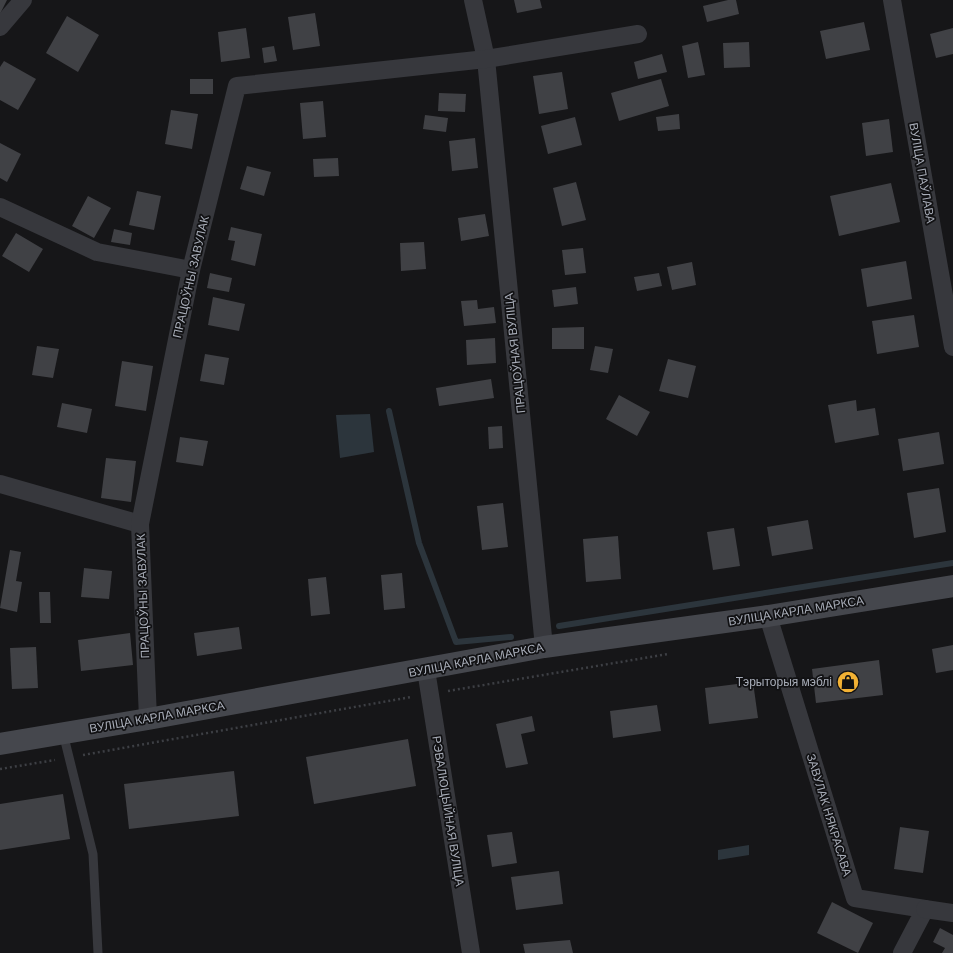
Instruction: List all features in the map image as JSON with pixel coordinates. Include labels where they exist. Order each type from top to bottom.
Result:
[{"type":"main road","name":"ВУЛІЦА КАРЛА МАРКСА","points":[[0,744],[426,670],[544,647],[768,616],[953,586]]},
{"type":"street","points":[[0,27],[23,0]]},
{"type":"street","name":"ПРАЦОЎНАЯ ВУЛІЦА","points":[[473,0],[486,59],[544,647]]},
{"type":"street","name":"ВУЛІЦА ПАЎЛАВА","points":[[892,0],[953,347]]},
{"type":"street","points":[[486,59],[638,34]]},
{"type":"street","name":"ПРАЦОЎНЫ ЗАВУЛАК","points":[[148,719],[140,524],[191,270],[237,86],[486,59]]},
{"type":"street","points":[[0,207],[97,252],[191,270]]},
{"type":"street","points":[[0,484],[140,524]]},
{"type":"street","name":"ЗАВУЛАК НЯКРАСАВА","points":[[768,616],[855,898],[925,909]]},
{"type":"street","name":"РЭВАЛЮЦЫЙНАЯ ВУЛІЦА","points":[[426,670],[471,953]]},
{"type":"street","points":[[902,953],[925,909],[953,913]]},
{"type":"lane","points":[[63,733],[93,854],[98,953]]},
{"type":"path","points":[[0,769],[672,653]]},
{"type":"shaded area","points":[[370,414],[374,452],[340,458],[336,415]]},
{"type":"shaded area","points":[[749,845],[749,855],[718,860],[718,850]]},
{"type":"building","points":[[0,0],[7,0],[0,14]]},
{"type":"building","points":[[514,0],[540,0],[542,8],[517,13]]},
{"type":"building","points":[[728,0],[736,0],[739,14],[707,22],[703,6]]},
{"type":"building","points":[[315,13],[320,46],[293,50],[288,17]]},
{"type":"building","points":[[67,16],[99,35],[78,72],[46,53]]},
{"type":"building","points":[[864,22],[870,50],[826,59],[820,31]]},
{"type":"building","points":[[246,28],[250,58],[221,62],[218,32]]},
{"type":"building","points":[[953,28],[953,54],[936,58],[930,34]]},
{"type":"building","points":[[698,42],[705,75],[688,78],[682,46]]},
{"type":"building","points":[[749,42],[750,67],[724,68],[723,43]]},
{"type":"building","points":[[274,46],[277,61],[264,63],[262,48]]},
{"type":"building","points":[[662,54],[667,72],[638,79],[634,62]]},
{"type":"building","points":[[4,61],[36,79],[18,110],[0,100],[0,67]]},
{"type":"building","points":[[562,72],[568,109],[539,114],[533,76]]},
{"type":"building","points":[[190,79],[213,79],[213,94],[190,94]]},
{"type":"building","points":[[661,79],[669,106],[619,121],[611,93]]},
{"type":"building","points":[[439,93],[466,94],[465,112],[438,111]]},
{"type":"building","points":[[323,101],[326,137],[303,139],[300,103]]},
{"type":"building","points":[[171,110],[198,114],[192,149],[165,144]]},
{"type":"building","points":[[679,114],[680,129],[658,131],[656,117]]},
{"type":"building","points":[[425,115],[448,118],[446,132],[423,129]]},
{"type":"building","points":[[575,117],[582,145],[548,154],[541,126]]},
{"type":"building","points":[[889,119],[893,152],[866,156],[862,123]]},
{"type":"building","points":[[475,138],[478,168],[452,171],[449,141]]},
{"type":"building","points":[[0,143],[21,154],[7,182],[0,178]]},
{"type":"building","points":[[338,158],[339,176],[314,177],[313,159]]},
{"type":"building","points":[[247,166],[271,172],[264,196],[240,189]]},
{"type":"building","points":[[576,182],[586,220],[562,226],[553,188]]},
{"type":"building","points":[[891,183],[900,222],[839,236],[830,196]]},
{"type":"building","points":[[137,191],[161,196],[154,230],[129,225]]},
{"type":"building","points":[[88,196],[111,208],[94,238],[72,226]]},
{"type":"building","points":[[485,214],[489,236],[461,241],[458,218]]},
{"type":"building","points":[[231,227],[262,234],[255,266],[231,260],[235,241],[228,240]]},
{"type":"building","points":[[114,229],[132,233],[130,245],[111,242]]},
{"type":"building","points":[[16,233],[43,249],[29,272],[2,256]]},
{"type":"building","points":[[424,242],[426,269],[401,271],[400,243]]},
{"type":"building","points":[[583,248],[586,273],[565,275],[562,250]]},
{"type":"building","points":[[906,261],[912,299],[867,307],[861,269]]},
{"type":"building","points":[[692,262],[696,285],[672,290],[667,267]]},
{"type":"building","points":[[210,273],[232,278],[229,292],[207,288]]},
{"type":"building","points":[[659,273],[662,286],[637,291],[634,277]]},
{"type":"building","points":[[576,287],[578,304],[554,307],[552,290]]},
{"type":"building","points":[[213,297],[245,304],[239,331],[208,325]]},
{"type":"building","points":[[477,300],[478,309],[494,307],[496,323],[464,326],[461,301]]},
{"type":"building","points":[[914,315],[919,347],[877,354],[872,321]]},
{"type":"building","points":[[584,327],[584,349],[552,349],[552,328]]},
{"type":"building","points":[[495,338],[496,363],[467,365],[466,340]]},
{"type":"building","points":[[37,346],[59,349],[53,378],[32,375]]},
{"type":"building","points":[[595,346],[613,349],[608,373],[590,370]]},
{"type":"building","points":[[205,354],[229,358],[224,385],[200,381]]},
{"type":"building","points":[[668,359],[696,366],[688,398],[659,391]]},
{"type":"building","points":[[122,361],[153,366],[146,411],[115,406]]},
{"type":"building","points":[[491,379],[494,398],[439,406],[436,388]]},
{"type":"building","points":[[619,395],[650,412],[637,436],[606,419]]},
{"type":"building","points":[[856,400],[857,411],[875,408],[879,435],[835,443],[828,405]]},
{"type":"building","points":[[62,403],[92,409],[87,433],[57,427]]},
{"type":"building","points":[[502,426],[503,448],[489,449],[488,427]]},
{"type":"building","points":[[939,432],[944,464],[903,471],[898,439]]},
{"type":"building","points":[[180,437],[208,441],[203,466],[176,462]]},
{"type":"building","points":[[106,458],[136,461],[131,502],[101,498]]},
{"type":"building","points":[[939,488],[946,532],[914,538],[907,493]]},
{"type":"building","points":[[503,503],[508,547],[482,550],[477,506]]},
{"type":"building","points":[[808,520],[813,549],[772,556],[767,527]]},
{"type":"building","points":[[734,528],[740,566],[713,570],[707,532]]},
{"type":"building","points":[[618,536],[621,579],[586,582],[583,539]]},
{"type":"building","points":[[10,550],[21,552],[16,581],[22,582],[17,612],[0,608]]},
{"type":"building","points":[[84,568],[112,571],[109,599],[81,597]]},
{"type":"building","points":[[402,573],[405,608],[384,610],[381,575]]},
{"type":"building","points":[[326,577],[330,614],[311,616],[308,579]]},
{"type":"building","points":[[39,592],[50,592],[51,623],[40,623]]},
{"type":"building","points":[[239,627],[242,649],[197,656],[194,633]]},
{"type":"building","points":[[130,633],[133,665],[81,671],[78,640]]},
{"type":"building","points":[[953,645],[953,670],[936,673],[932,649]]},
{"type":"building","points":[[36,647],[38,688],[12,689],[10,648]]},
{"type":"building","name":"Тэрыторыя мэблі","points":[[879,660],[883,695],[816,703],[812,669]]},
{"type":"building","points":[[753,682],[758,718],[709,724],[705,688]]},
{"type":"building","points":[[657,705],[661,731],[613,738],[610,711]]},
{"type":"building","points":[[532,716],[535,731],[521,734],[528,764],[506,768],[496,724]]},
{"type":"building","points":[[408,739],[416,786],[314,804],[306,757]]},
{"type":"building","points":[[234,771],[239,816],[129,829],[124,784]]},
{"type":"building","points":[[63,794],[70,839],[0,850],[0,804]]},
{"type":"building","points":[[900,827],[929,831],[923,873],[894,869]]},
{"type":"building","points":[[512,832],[517,863],[492,867],[487,835]]},
{"type":"building","points":[[559,871],[563,904],[516,910],[511,877]]},
{"type":"building","points":[[832,902],[873,923],[858,953],[817,933]]},
{"type":"building","points":[[940,928],[953,935],[953,953],[942,953],[945,948],[933,942]]},
{"type":"building","points":[[570,940],[573,953],[525,953],[523,944]]},
{"type":"waterway","points":[[389,411],[419,543],[456,642],[511,637]]},
{"type":"waterway","points":[[559,626],[953,563]]},
{"type":"place","name":"Тэрыторыя мэблі","points":[[848,682]]}]
